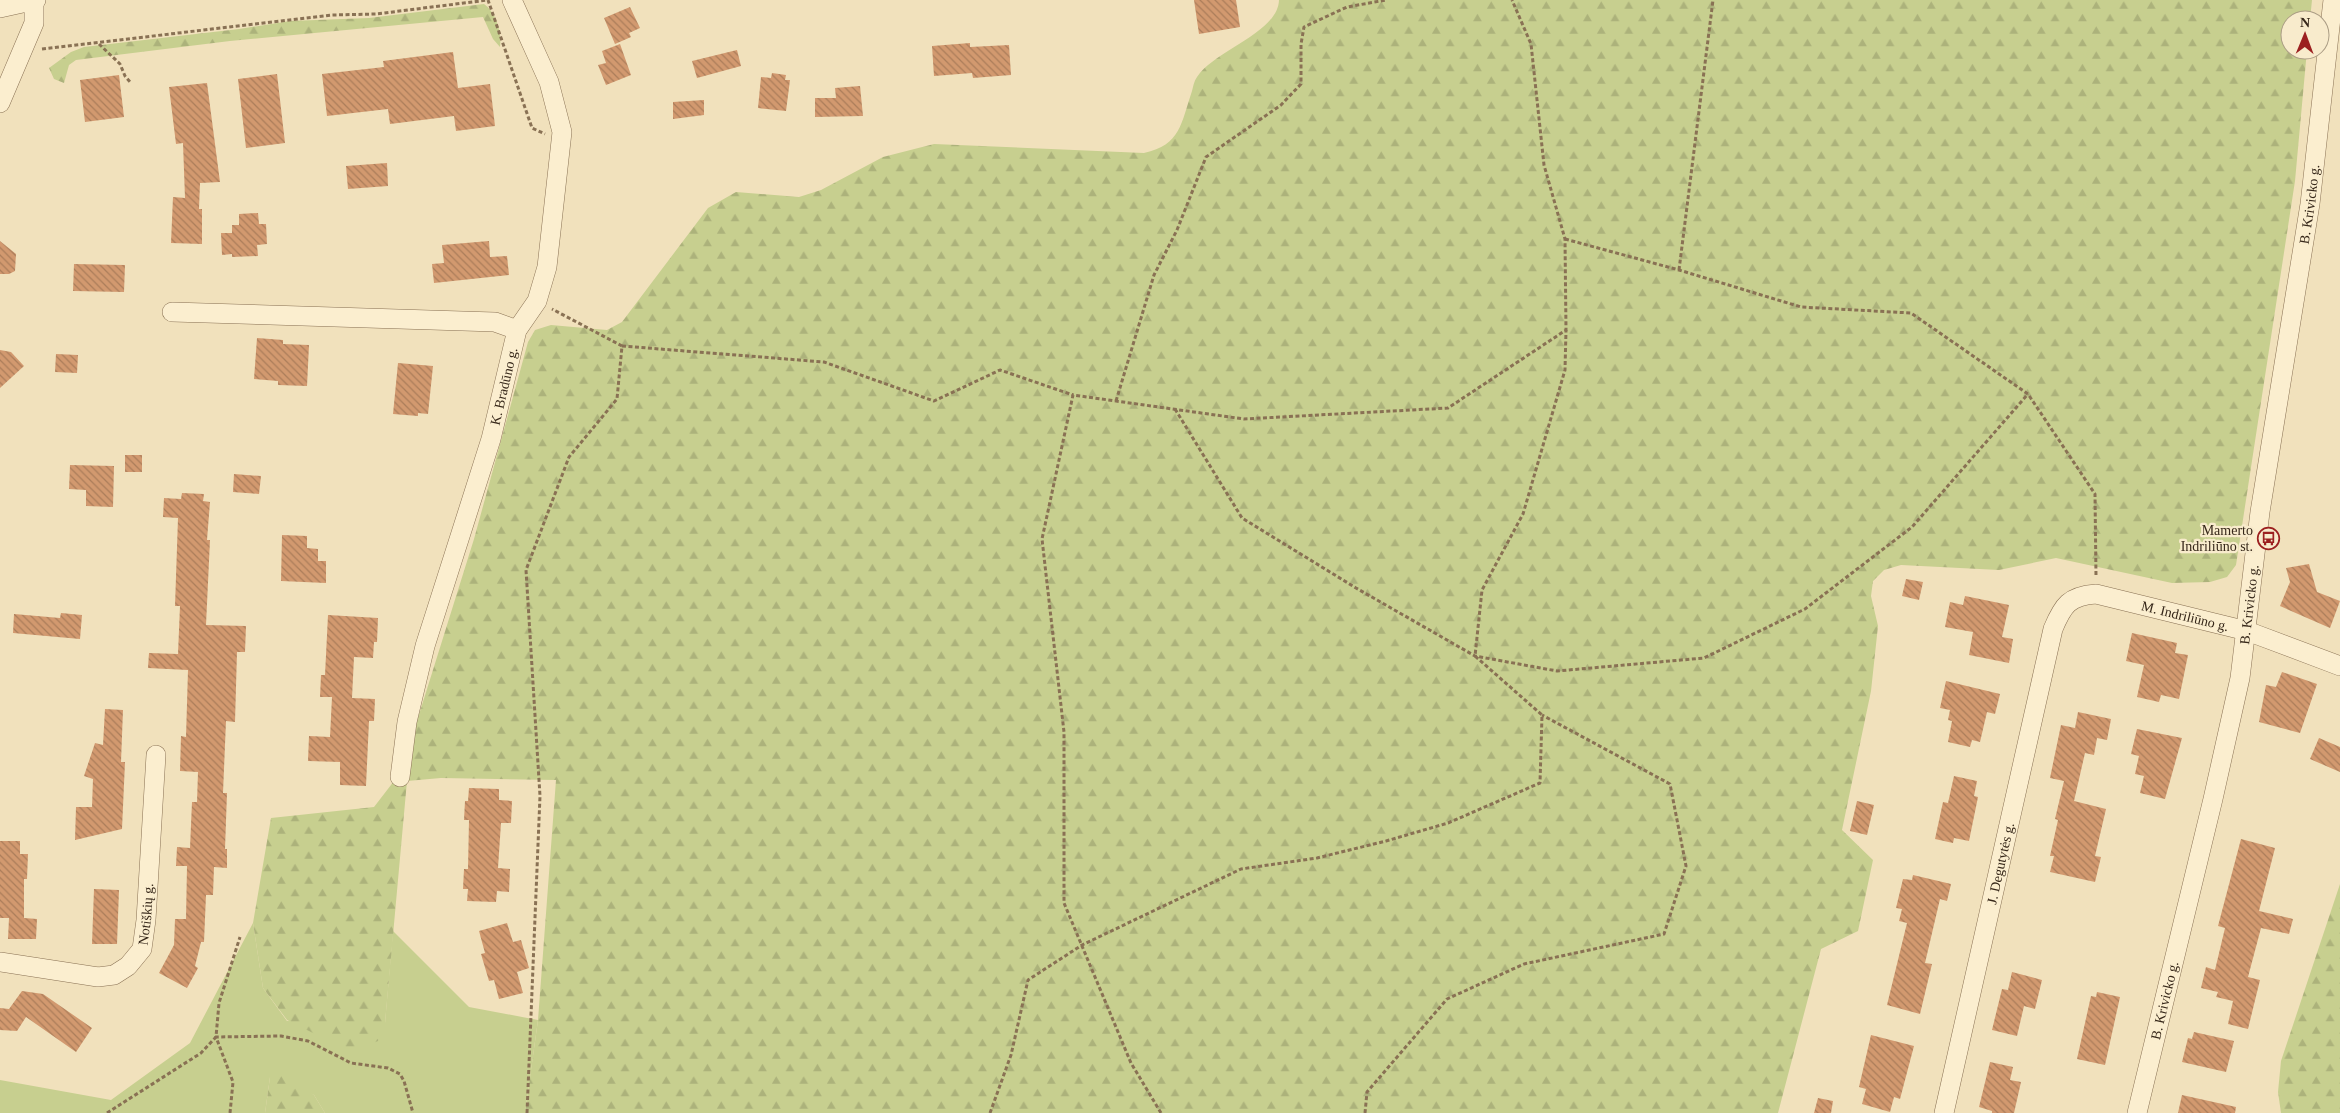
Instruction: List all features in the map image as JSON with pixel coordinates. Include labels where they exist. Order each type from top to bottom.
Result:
[{"type":"street","points":[[0,8],[35,0],[34,22],[0,103]]},
{"type":"street","name":"K. Bradūno g.","points":[[400,777],[406,722],[425,646],[490,438],[517,330],[537,301],[547,267],[562,132],[549,82],[512,0]]},
{"type":"street","name":"B. Krivicko g.","points":[[2137,1113],[2213,799],[2240,678],[2260,512],[2310,204],[2333,0]]},
{"type":"street","points":[[172,312],[495,322],[517,330]]},
{"type":"street","name":"M. Indriliūno g.","points":[[2060,613],[2069,602],[2080,596],[2096,594],[2247,631],[2340,666]]},
{"type":"street","name":"J. Degutytės g.","points":[[1944,1113],[2029,731],[2053,630],[2060,613]]},
{"type":"street","name":"Notiškių g.","points":[[0,962],[98,977],[114,975],[128,966],[142,949],[146,920],[156,755]]},
{"type":"path","points":[[48,49],[332,15],[376,14],[488,0],[532,128]]},
{"type":"path","points":[[1116,401],[1141,326],[1154,275],[1177,230],[1206,157],[1281,105],[1301,84],[1300,44],[1304,27],[1347,7],[1386,0]]},
{"type":"path","points":[[1475,656],[1482,590],[1523,514],[1565,370],[1565,240],[1544,165],[1531,44],[1512,0]]},
{"type":"path","points":[[1679,270],[1713,0]]},
{"type":"path","points":[[98,43],[120,64],[125,76],[132,82]]},
{"type":"path","points":[[1565,240],[1679,270],[1801,307],[1911,313],[2028,394],[2095,494],[2096,594]]},
{"type":"path","points":[[537,301],[622,346],[824,362],[934,401],[1000,370],[1073,394],[1244,419],[1448,408],[1566,330]]},
{"type":"path","points":[[527,1113],[540,796],[526,570],[569,457],[616,399],[622,346]]},
{"type":"path","points":[[1073,394],[1042,539],[1064,732],[1064,903],[1131,1064],[1161,1113]]},
{"type":"path","points":[[1475,656],[1557,671],[1704,658],[1805,609],[1912,527],[2028,394]]},
{"type":"path","points":[[1175,409],[1242,518],[1356,588],[1475,656],[1542,715],[1670,784],[1686,866],[1664,934],[1524,964],[1447,999],[1367,1092],[1365,1113]]},
{"type":"path","points":[[990,1113],[1011,1055],[1028,980],[1082,945],[1241,869],[1317,858],[1386,841],[1448,823],[1540,783],[1542,715]]},
{"type":"path","points":[[230,1113],[233,1082],[216,1037],[219,1003],[240,937]]},
{"type":"path","points":[[107,1113],[201,1053],[216,1037],[281,1036],[308,1041],[351,1063],[388,1068],[400,1074],[404,1081],[413,1113]]},
{"type":"green space","points":[[1279,0],[2312,0],[2311,10],[2280,10],[2280,60],[2306,60],[2295,181],[2236,565],[2227,577],[2210,582],[2172,583],[2056,558],[1999,570],[1901,565],[1884,570],[1873,581],[1871,596],[1878,626],[1871,691],[1842,830],[1873,860],[1858,931],[1821,949],[1778,1113],[525,1113],[538,1020],[556,780],[441,778],[407,781],[385,1023],[378,1041],[359,1049],[339,1046],[287,1020],[263,988],[253,923],[271,818],[374,807],[401,772],[474,539],[528,342],[535,330],[551,325],[607,330],[622,322],[708,208],[736,192],[799,197],[821,190],[883,157],[934,144],[1144,153],[1156,149],[1166,144],[1178,131],[1197,77],[1217,58],[1257,32],[1276,12]]},
{"type":"green space","points":[[484,4],[495,17],[500,36],[500,47],[493,39],[483,17],[230,41],[76,60],[69,65],[64,83],[54,79],[49,68],[71,52],[84,47],[239,29],[290,21],[369,18]]},
{"type":"green space","points":[[2340,884],[2340,1113],[2281,1113],[2278,1092],[2281,1061]]},
{"type":"green space","points":[[253,923],[263,988],[287,1021],[385,1023],[393,931],[469,1007],[538,1020],[525,1113],[325,1113],[314,1095],[270,1077],[265,1113],[0,1113],[0,1080],[111,1100],[190,1043]]},
{"type":"green space","points":[[283,1075],[314,1095],[325,1113],[265,1113],[270,1077]]},
{"type":"building","points":[[1194,0],[1236,0],[1240,27],[1199,34]]},
{"type":"building","points":[[630,7],[640,28],[629,33],[631,37],[615,44],[604,18]]},
{"type":"building","points":[[970,43],[970,47],[1009,45],[1011,75],[973,78],[972,73],[934,76],[932,46]]},
{"type":"building","points":[[620,44],[631,75],[606,85],[598,65],[606,63],[602,51]]},
{"type":"building","points":[[737,50],[741,66],[697,78],[692,61]]},
{"type":"building","points":[[453,52],[458,88],[490,84],[495,126],[456,131],[454,116],[390,124],[388,109],[327,116],[322,74],[384,67],[383,61]]},
{"type":"building","points":[[772,73],[786,75],[785,80],[790,80],[786,111],[758,108],[761,77],[771,78]]},
{"type":"building","points":[[277,74],[285,143],[246,148],[238,79]]},
{"type":"building","points":[[119,75],[124,117],[85,122],[80,80]]},
{"type":"building","points":[[207,83],[220,182],[200,183],[199,209],[202,209],[202,244],[171,243],[173,197],[185,198],[183,143],[176,144],[169,87]]},
{"type":"building","points":[[860,86],[863,116],[815,117],[815,98],[836,98],[835,88]]},
{"type":"building","points":[[704,100],[704,115],[673,119],[673,102]]},
{"type":"building","points":[[387,163],[388,186],[348,189],[346,166]]},
{"type":"building","points":[[258,213],[259,224],[266,224],[267,244],[257,245],[258,256],[232,257],[232,254],[222,255],[221,233],[232,233],[232,225],[239,225],[239,214]]},
{"type":"building","points":[[0,241],[16,254],[15,271],[9,274],[0,274]]},
{"type":"building","points":[[489,241],[490,257],[507,256],[509,275],[434,283],[432,264],[444,263],[442,245]]},
{"type":"building","points":[[74,264],[125,265],[124,292],[73,291]]},
{"type":"building","points":[[257,338],[283,340],[283,344],[309,345],[307,386],[278,385],[278,381],[254,379]]},
{"type":"building","points":[[0,350],[11,352],[24,366],[0,388]]},
{"type":"building","points":[[56,354],[78,355],[77,373],[55,372]]},
{"type":"building","points":[[398,363],[433,366],[428,414],[418,413],[418,416],[393,414]]},
{"type":"building","points":[[125,455],[142,455],[142,472],[125,472]]},
{"type":"building","points":[[70,465],[114,466],[113,507],[86,506],[86,490],[69,489]]},
{"type":"building","points":[[234,474],[261,476],[259,494],[233,492]]},
{"type":"building","points":[[182,493],[204,494],[203,501],[210,502],[207,540],[210,540],[206,625],[246,626],[245,652],[237,652],[235,722],[226,721],[223,793],[227,793],[225,849],[227,849],[227,868],[214,867],[213,895],[206,895],[204,942],[201,942],[195,966],[198,968],[187,988],[159,973],[174,945],[175,919],[186,919],[187,866],[176,866],[177,847],[190,848],[192,802],[197,802],[198,772],[180,771],[181,736],[186,737],[188,670],[148,668],[149,653],[178,654],[180,606],[175,606],[178,518],[163,517],[164,498],[181,499]]},
{"type":"building","points":[[282,535],[307,536],[307,548],[318,549],[318,561],[326,561],[326,583],[281,581]]},
{"type":"building","points":[[2309,564],[2317,592],[2340,601],[2330,628],[2280,606],[2290,582],[2286,568]]},
{"type":"building","points":[[1906,579],[1923,582],[1919,600],[1902,596]]},
{"type":"building","points":[[1965,596],[2009,605],[2002,637],[2013,639],[2009,663],[1969,655],[1973,632],[1945,627],[1950,602],[1963,605]]},
{"type":"building","points":[[61,613],[82,615],[80,639],[13,633],[14,614],[60,618]]},
{"type":"building","points":[[328,615],[378,618],[377,642],[374,642],[373,658],[354,657],[352,698],[375,699],[374,721],[369,721],[366,786],[340,785],[340,762],[308,761],[309,736],[330,737],[332,697],[320,697],[321,675],[325,675]]},
{"type":"building","points":[[2132,633],[2177,643],[2175,653],[2188,655],[2179,699],[2161,695],[2159,702],[2137,697],[2144,665],[2126,661]]},
{"type":"building","points":[[2282,672],[2317,684],[2300,733],[2259,722],[2266,685],[2276,687]]},
{"type":"building","points":[[1946,681],[2000,694],[1995,714],[1987,712],[1980,742],[1972,740],[1970,747],[1948,742],[1952,721],[1948,720],[1950,710],[1940,708]]},
{"type":"building","points":[[105,709],[123,710],[121,762],[125,762],[122,829],[75,840],[76,807],[92,807],[93,779],[84,776],[95,743],[103,745]]},
{"type":"building","points":[[2078,712],[2111,719],[2107,740],[2097,738],[2094,755],[2085,753],[2074,801],[2106,809],[2095,856],[2101,857],[2095,882],[2050,872],[2054,856],[2050,856],[2058,820],[2055,819],[2064,781],[2050,778],[2061,725],[2075,728]]},
{"type":"building","points":[[2137,729],[2182,738],[2165,799],[2140,793],[2144,776],[2135,774],[2139,756],[2131,754]]},
{"type":"building","points":[[2319,738],[2340,747],[2340,772],[2310,759]]},
{"type":"building","points":[[1954,776],[1977,781],[1974,796],[1978,797],[1969,841],[1954,838],[1953,843],[1935,839],[1943,802],[1948,803]]},
{"type":"building","points":[[469,788],[499,789],[499,800],[512,801],[511,823],[501,823],[498,868],[510,869],[509,892],[497,891],[496,902],[467,901],[468,889],[463,889],[464,869],[468,869],[469,820],[464,820],[465,801],[468,801]]},
{"type":"building","points":[[1857,801],[1874,805],[1867,835],[1850,831]]},
{"type":"building","points":[[2241,839],[2275,848],[2259,911],[2293,919],[2289,934],[2261,928],[2248,977],[2260,980],[2248,1029],[2228,1024],[2233,1001],[2216,997],[2218,992],[2201,988],[2206,967],[2215,970],[2225,928],[2218,926]]},
{"type":"building","points":[[0,841],[20,841],[20,854],[28,854],[27,879],[24,879],[24,918],[37,919],[36,939],[8,939],[9,918],[0,918]]},
{"type":"building","points":[[1913,875],[1951,884],[1947,901],[1940,899],[1925,963],[1932,964],[1920,1014],[1887,1005],[1907,923],[1899,921],[1902,909],[1896,908],[1903,879],[1912,880]]},
{"type":"building","points":[[94,889],[119,890],[117,944],[92,944]]},
{"type":"building","points":[[507,923],[513,942],[521,940],[529,968],[517,972],[523,993],[499,999],[494,980],[489,981],[481,954],[485,953],[479,931]]},
{"type":"building","points":[[2012,972],[2042,980],[2035,1009],[2024,1006],[2017,1036],[1992,1030],[2002,989],[2008,990]]},
{"type":"building","points":[[22,991],[43,994],[92,1028],[76,1052],[26,1017],[17,1031],[0,1030],[0,1008],[9,1009]]},
{"type":"building","points":[[2097,992],[2120,997],[2105,1065],[2077,1059],[2091,996],[2096,997]]},
{"type":"building","points":[[2194,1032],[2234,1041],[2226,1072],[2182,1062],[2188,1038],[2192,1039]]},
{"type":"building","points":[[1871,1035],[1914,1046],[1900,1099],[1894,1097],[1890,1112],[1862,1104],[1866,1089],[1859,1087]]},
{"type":"building","points":[[1990,1062],[2013,1067],[2010,1080],[2021,1082],[2014,1113],[1992,1113],[1992,1111],[1979,1107]]},
{"type":"building","points":[[2182,1095],[2236,1107],[2235,1113],[2178,1113]]},
{"type":"building","points":[[1818,1098],[1833,1101],[1831,1113],[1814,1113]]},
{"type":"place","name":"Mamerto Indriliūno st.","points":[[2269,538]]}]
